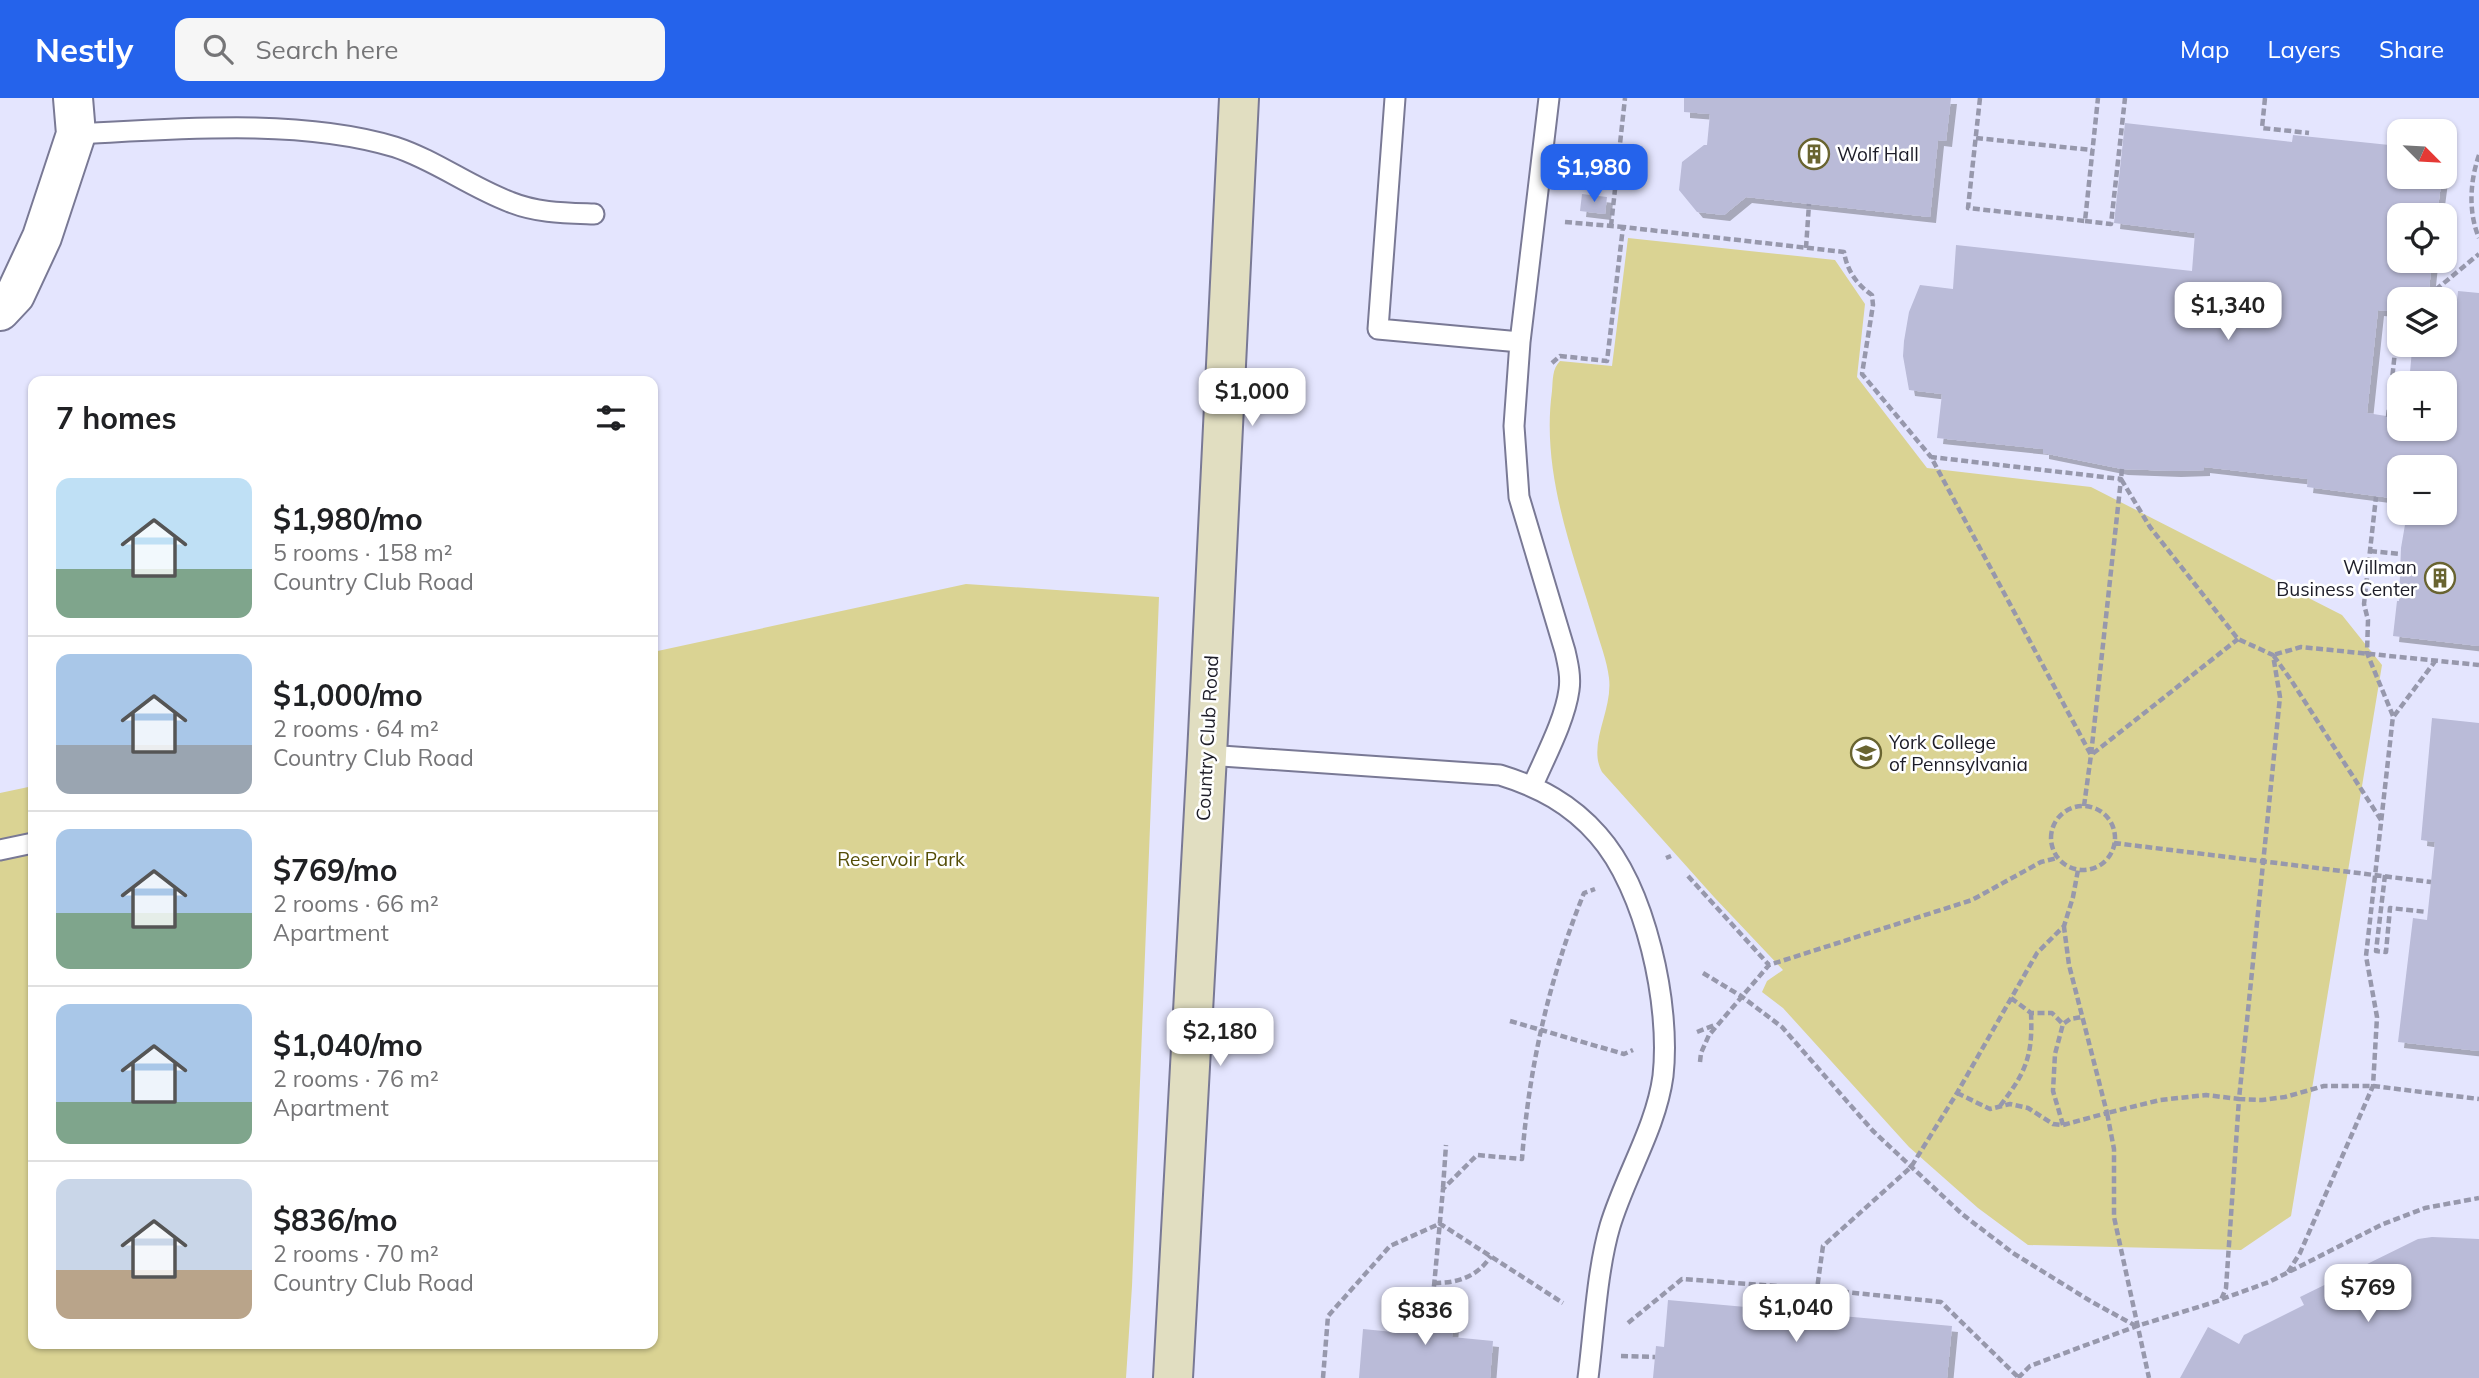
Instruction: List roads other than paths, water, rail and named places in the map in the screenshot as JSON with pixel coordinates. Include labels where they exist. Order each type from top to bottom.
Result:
[{"type":"main road","name":"Country Club Road","points":[[1173,1378],[1239,98]]},
{"type":"street","points":[[0,311],[15,295],[42,237],[74,116]]},
{"type":"lane","points":[[1395,98],[1378,329],[1520,342]]},
{"type":"lane","points":[[1533,785],[1570,690],[1570,672],[1519,497],[1514,426],[1520,342],[1549,98]]},
{"type":"lane","points":[[74,116],[176,129],[334,133],[396,147],[438,165],[511,203],[542,212],[594,214]]},
{"type":"lane","points":[[1207,755],[1500,775],[1533,785],[1574,811],[1613,855],[1636,902],[1649,941],[1664,1028],[1662,1077],[1656,1106],[1610,1227],[1588,1378]]},
{"type":"lane","points":[[0,850],[28,844]]},
{"type":"place","name":"Wolf Hall","points":[[1814,154]]},
{"type":"place","name":"Willman Business Center","points":[[2440,578]]},
{"type":"place","name":"York College of Pennsylvania","points":[[1866,753]]},
{"type":"park label","name":"Reservoir Park","points":[[901,859]]}]
